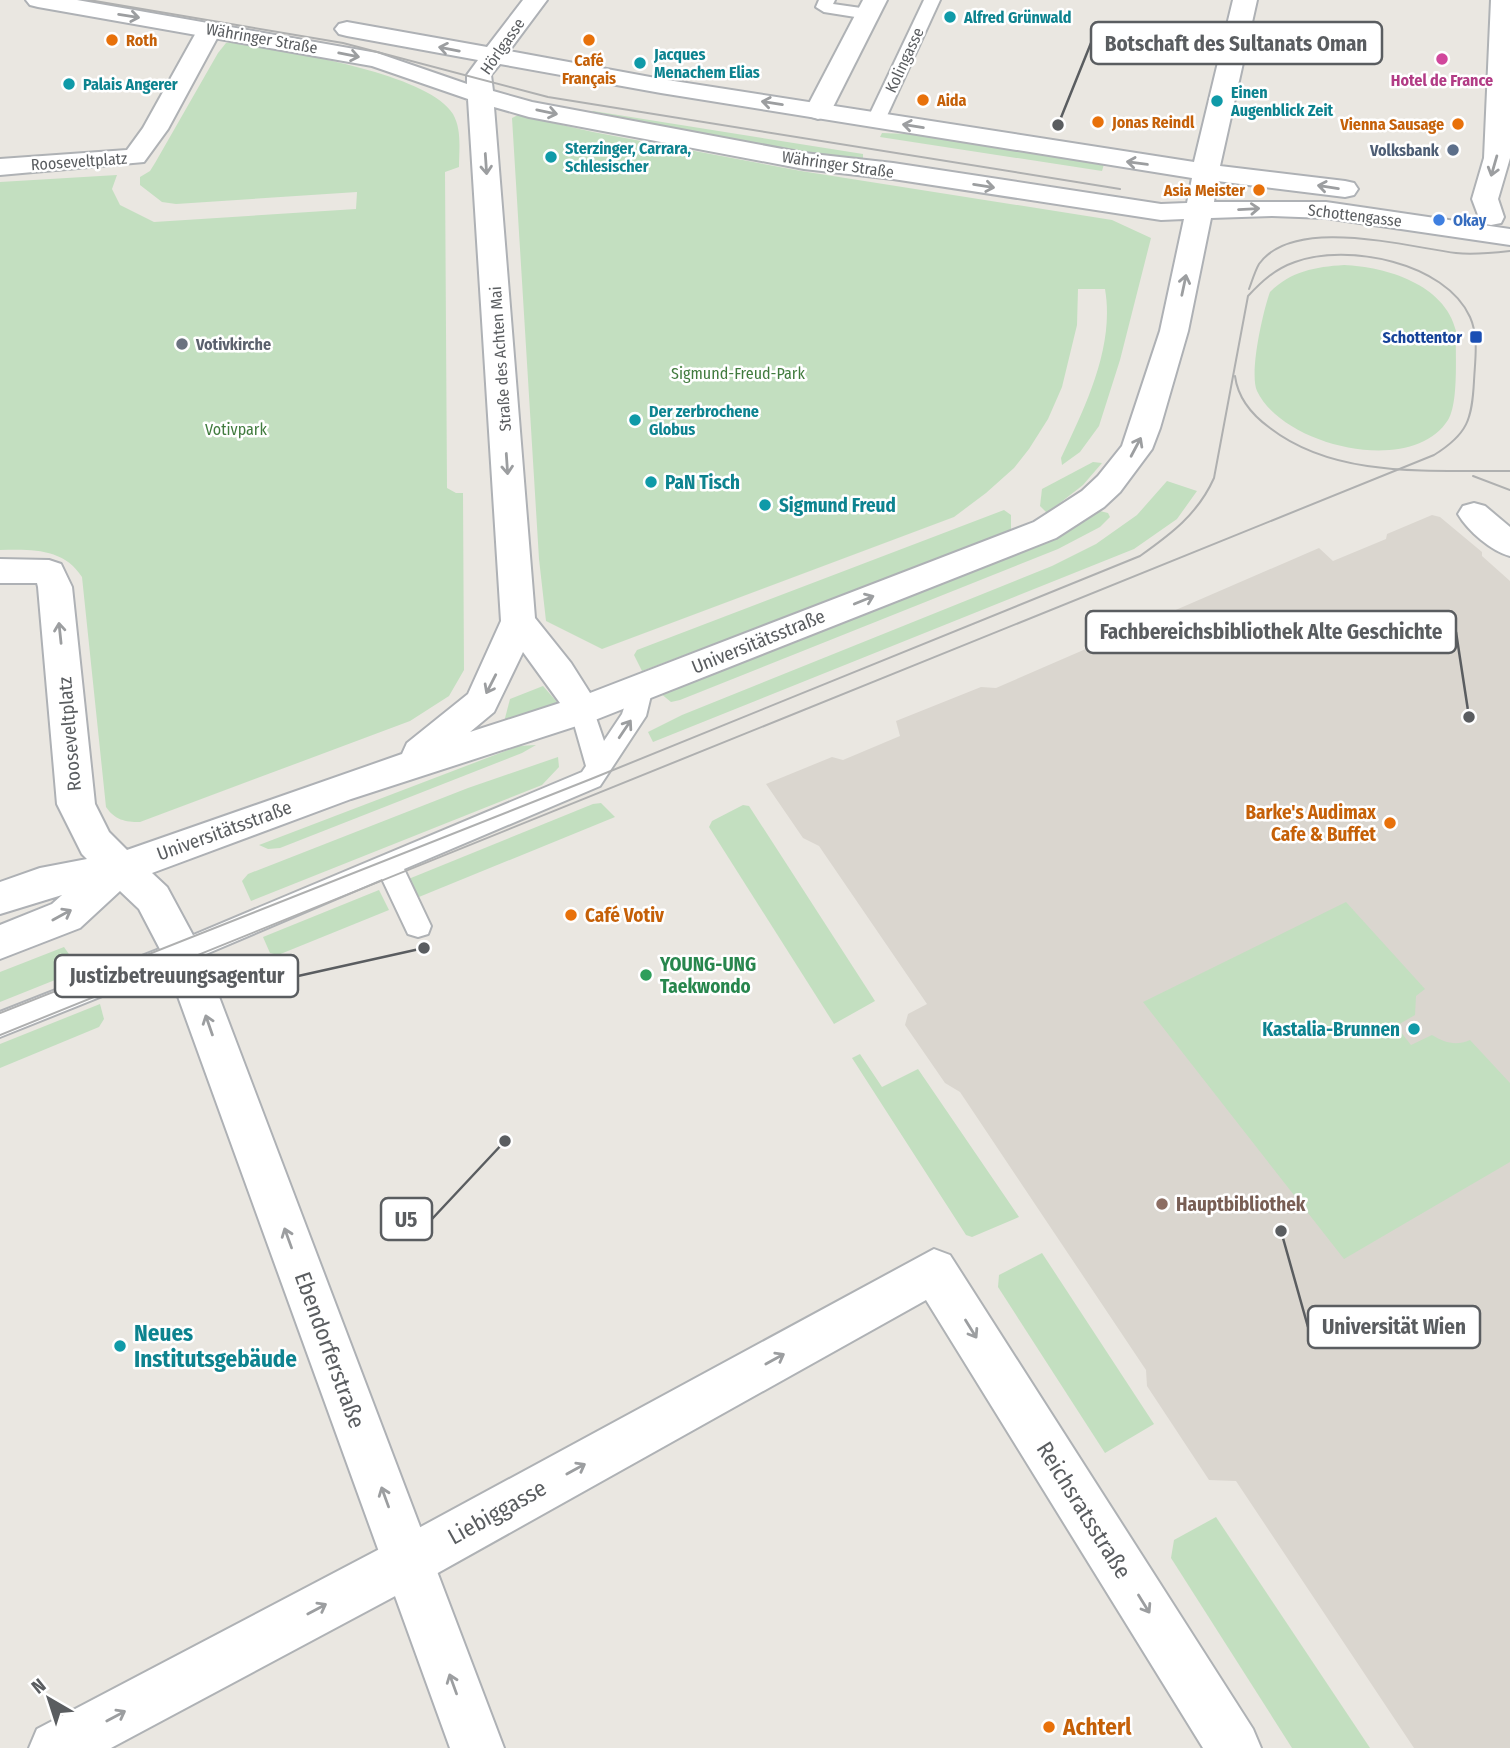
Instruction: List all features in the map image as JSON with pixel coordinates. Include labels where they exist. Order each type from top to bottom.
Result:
[{"type":"main road","name":"Währinger Straße","points":[[38,0],[214,14],[377,60],[481,96],[605,125],[804,161],[892,171],[1110,206],[1161,212],[1199,212]]},
{"type":"main road","name":"Hörlgasse","points":[[481,96],[479,75],[535,0]]},
{"type":"main road","name":"Universitätsstraße","points":[[0,898],[40,884],[121,868],[404,767],[582,710],[1045,530],[1093,499],[1124,467],[1145,428],[1174,331],[1205,170],[1245,0]]},
{"type":"main road","points":[[1501,220],[1485,199],[1497,158],[1503,0]]},
{"type":"main road","points":[[818,111],[872,7]]},
{"type":"main road","name":"Rooseveltplatz","points":[[0,167],[135,157],[155,129],[214,14]]},
{"type":"main road","name":"Währinger Straße","points":[[325,25],[661,86],[1136,163],[1205,170]]},
{"type":"main road","name":"Währinger Straße","points":[[481,96],[534,76],[548,75],[566,74],[661,86]]},
{"type":"main road","name":"Straße des Achten Mai","points":[[404,767],[481,703],[502,662],[518,621],[481,96]]},
{"type":"main road","name":"Schottengasse","points":[[1205,170],[1424,202],[1501,220]]},
{"type":"main road","name":"Schottengasse","points":[[1199,212],[1272,208],[1326,209],[1510,237]]},
{"type":"main road","points":[[1474,514],[1510,545]]},
{"type":"main road","name":"Rooseveltplatz","points":[[0,571],[49,572],[55,587],[76,804],[95,843],[153,898],[182,952]]},
{"type":"main road","points":[[518,621],[559,672],[582,710]]},
{"type":"main road","name":"Universitätsstraße","points":[[0,942],[66,916],[121,868]]},
{"type":"main road","name":"Ebendorferstraße","points":[[182,952],[477,1748]]},
{"type":"main road","name":"Liebiggasse","points":[[56,1748],[409,1561],[934,1271]]},
{"type":"main road","name":"Reichsratsstraße","points":[[934,1271],[1234,1748]]},
{"type":"lane","points":[[827,0],[824,7],[872,7]]},
{"type":"lane","name":"Kolingasse","points":[[876,120],[932,0]]},
{"type":"lane","points":[[0,1025],[182,952],[592,779],[634,716],[641,687]]},
{"type":"lane","points":[[582,710],[599,766]]},
{"type":"lane","points":[[388,865],[418,926]]},
{"type":"shaded area","points":[[1432,515],[1440,517],[1482,552],[1482,556],[1510,581],[1510,1748],[1414,1748],[1236,1481],[1209,1480],[1147,1386],[1146,1370],[960,1092],[945,1083],[905,1025],[908,1014],[927,1004],[819,846],[803,838],[766,784],[832,757],[843,760],[900,736],[896,721],[981,687],[996,688],[1319,548],[1333,561],[1386,539],[1387,534]]},
{"type":"green space","name":"Votivpark","points":[[226,43],[317,58],[385,75],[438,99],[456,120],[459,167],[445,172],[447,488],[463,493],[464,670],[449,696],[410,721],[140,822],[130,821],[117,817],[106,807],[82,577],[75,567],[56,555],[35,550],[0,550],[0,182],[117,175],[112,189],[120,205],[154,222],[356,209],[357,192],[176,204],[162,202],[140,185],[140,177],[150,171],[218,53]]},
{"type":"green space","points":[[593,111],[863,154],[863,159],[816,155],[590,114]]},
{"type":"green space","name":"Sigmund-Freud-Park","points":[[518,115],[593,132],[801,171],[1112,220],[1151,238],[1120,360],[1099,426],[1080,452],[1062,465],[1061,458],[1096,376],[1106,333],[1105,289],[1078,289],[1077,325],[1062,387],[1048,419],[1014,468],[954,517],[602,649],[546,621],[539,559],[512,118]]},
{"type":"green space","points":[[882,133],[909,134],[1104,164],[1102,171],[880,137]]},
{"type":"green space","points":[[1344,265],[1395,274],[1412,281],[1440,301],[1450,315],[1456,331],[1454,402],[1448,420],[1431,437],[1407,447],[1379,450],[1349,447],[1319,439],[1293,427],[1271,410],[1257,391],[1256,357],[1270,292],[1286,279],[1304,271]]},
{"type":"green space","points":[[1093,462],[1102,463],[1083,485],[1047,513],[1040,506],[1042,489]]},
{"type":"green space","points":[[1167,481],[1197,491],[1177,519],[1134,549],[653,742],[648,732],[682,715],[1052,566],[1096,544],[1137,515]]},
{"type":"green space","points":[[1004,510],[1011,515],[1011,532],[642,671],[634,655],[637,650]]},
{"type":"green space","points":[[1096,510],[1108,513],[1110,517],[1100,527],[1058,549],[680,700],[671,702],[660,693]]},
{"type":"green space","points":[[543,686],[557,702],[555,707],[504,722],[510,699]]},
{"type":"green space","points":[[536,745],[522,753],[280,848],[268,849],[259,845],[519,746]]},
{"type":"green space","points":[[558,757],[559,767],[542,785],[251,901],[242,881],[248,874],[468,788]]},
{"type":"green space","points":[[601,803],[615,817],[414,899],[406,880]]},
{"type":"green space","points":[[743,805],[749,806],[875,1001],[834,1024],[709,827],[712,821]]},
{"type":"green space","points":[[379,890],[389,910],[278,955],[270,953],[263,937]]},
{"type":"green space","points":[[1346,902],[1425,989],[1416,996],[1415,1015],[1396,1026],[1411,1045],[1432,1035],[1451,1043],[1470,1040],[1510,1083],[1510,1162],[1344,1259],[1143,1002]]},
{"type":"green space","points":[[64,947],[80,970],[0,1002],[0,972]]},
{"type":"green space","points":[[100,1004],[104,1019],[99,1027],[0,1068],[0,1044]]},
{"type":"green space","points":[[860,1054],[882,1087],[918,1069],[1019,1217],[972,1237],[966,1235],[852,1058]]},
{"type":"green space","points":[[1042,1253],[1154,1424],[1105,1453],[998,1287],[999,1275]]},
{"type":"green space","points":[[1216,1517],[1370,1748],[1292,1748],[1171,1558],[1174,1540]]},
{"type":"tram line","points":[[89,0],[343,43],[548,97],[1120,189]]},
{"type":"tram line","points":[[1249,289],[1259,264],[1276,249],[1298,241],[1324,237],[1381,241],[1463,254],[1510,251]]},
{"type":"tram line","points":[[0,1013],[591,779],[1140,556],[1192,513],[1214,478],[1248,296],[1269,276],[1295,262],[1341,255],[1393,262],[1417,270],[1439,283],[1457,298],[1470,317],[1475,332],[1476,349],[1472,406],[1466,424],[1454,440],[1434,455],[1400,469]]},
{"type":"tram line","points":[[1235,376],[1243,399],[1257,418],[1296,444],[1324,456],[1354,464],[1400,469]]},
{"type":"tram line","points":[[0,1035],[1400,469]]},
{"type":"tram line","points":[[1400,469],[1510,471]]},
{"type":"tram line","points":[[1473,476],[1510,490]]},
{"type":"place","name":"Alfred Grünwald","points":[[950,17]]},
{"type":"place","name":"Roth","points":[[112,40]]},
{"type":"place","name":"Café Français","points":[[589,40]]},
{"type":"place","name":"Hotel de France","points":[[1442,59]]},
{"type":"place","name":"Jacques Menachem Elias","points":[[640,63]]},
{"type":"place","name":"Palais Angerer","points":[[69,84]]},
{"type":"place","name":"Aida","points":[[923,100]]},
{"type":"place","name":"Einen Augenblick Zeit","points":[[1217,101]]},
{"type":"place","name":"Jonas Reindl","points":[[1098,122]]},
{"type":"place","name":"Vienna Sausage","points":[[1458,124]]},
{"type":"place","name":"Botschaft des Sultanats Oman","points":[[1058,125]]},
{"type":"place","name":"Volksbank","points":[[1453,150]]},
{"type":"place","name":"Sterzinger, Carrara, Schlesischer","points":[[551,157]]},
{"type":"place","name":"Asia Meister","points":[[1259,190]]},
{"type":"place","name":"Okay","points":[[1439,220]]},
{"type":"place","name":"Schottentor","points":[[1476,337]]},
{"type":"place","name":"Votivkirche","points":[[182,344]]},
{"type":"place","name":"Der zerbrochene Globus","points":[[635,420]]},
{"type":"place","name":"PaN Tisch","points":[[651,482]]},
{"type":"place","name":"Sigmund Freud","points":[[765,505]]},
{"type":"place","name":"Fachbereichsbibliothek Alte Geschichte","points":[[1469,717]]},
{"type":"place","name":"Barke's Audimax Cafe & Buffet","points":[[1390,823]]},
{"type":"place","name":"Café Votiv","points":[[571,915]]},
{"type":"place","name":"Justizbetreuungsagentur","points":[[424,948]]},
{"type":"place","name":"YOUNG-UNG Taekwondo","points":[[646,975]]},
{"type":"place","name":"Kastalia-Brunnen","points":[[1414,1029]]},
{"type":"place","name":"U5","points":[[505,1141]]},
{"type":"place","name":"Hauptbibliothek","points":[[1162,1204]]},
{"type":"place","name":"Universität Wien","points":[[1281,1231]]},
{"type":"place","name":"Neues Institutsgebäude","points":[[120,1346]]},
{"type":"place","name":"Achterl","points":[[1049,1727]]}]
